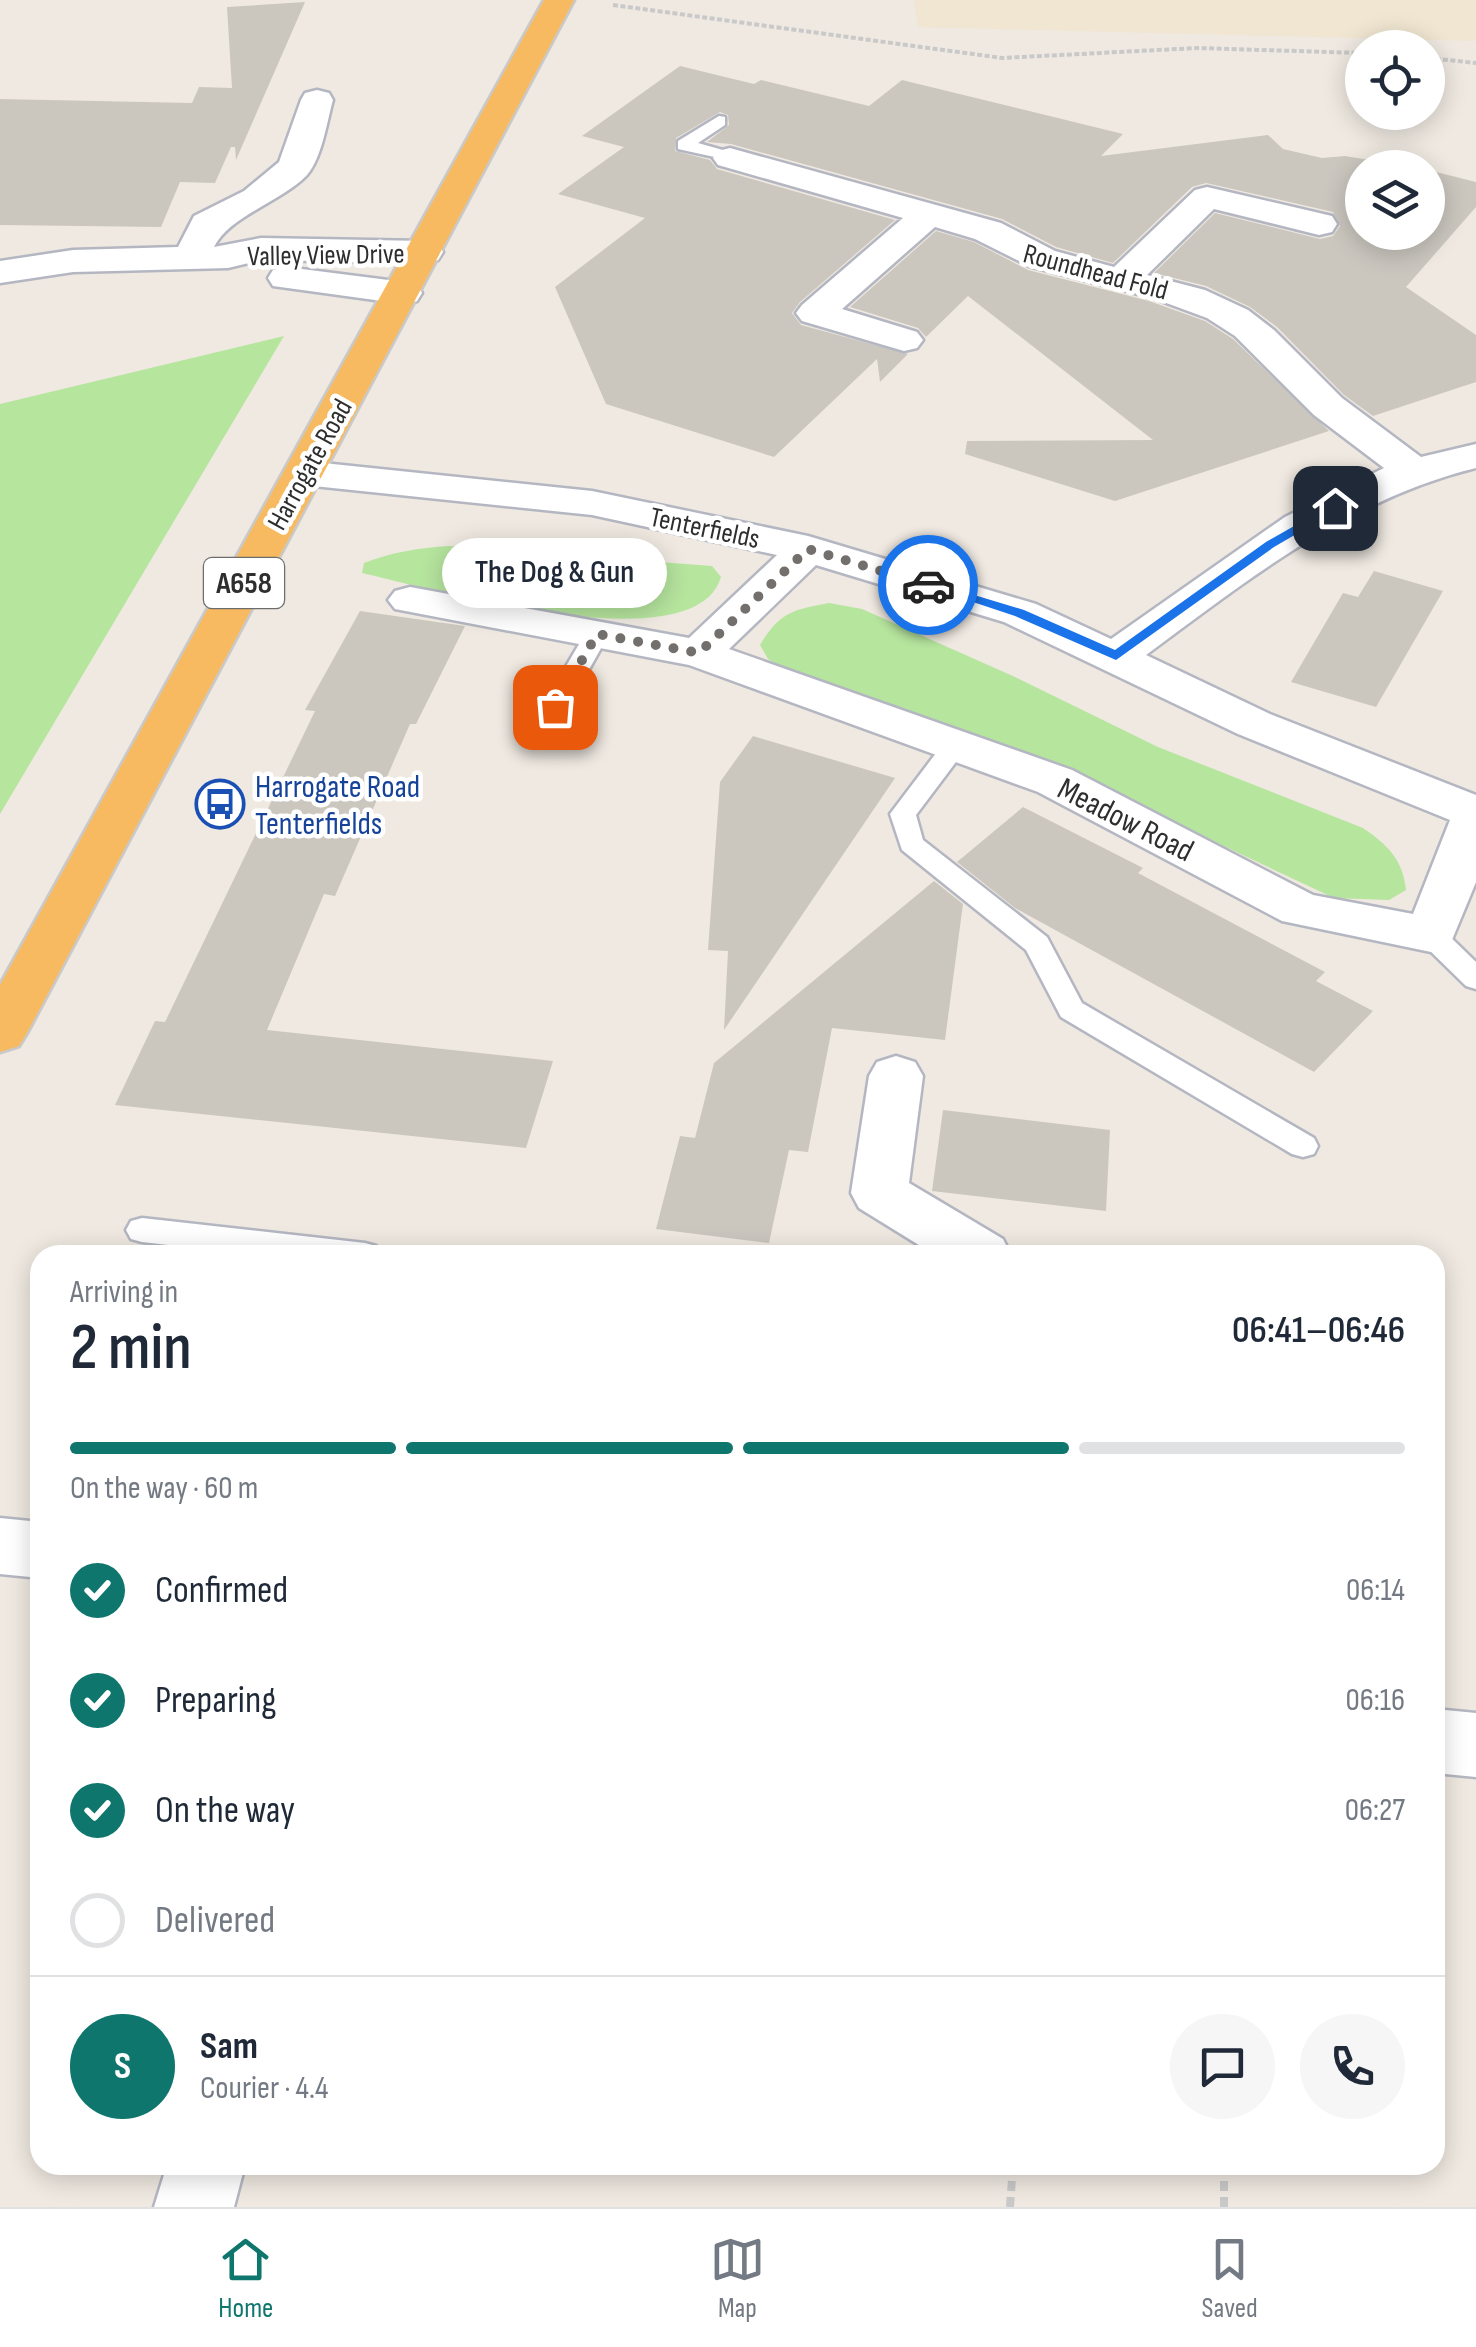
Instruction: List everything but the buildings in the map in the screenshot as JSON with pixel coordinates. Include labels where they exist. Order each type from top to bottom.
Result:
[{"type":"highway","name":"Harrogate Road","points":[[0,1033],[404,293],[559,0]]},
{"type":"street","name":"Valley View Drive","points":[[210,257],[208,224],[256,198],[295,167],[317,100]]},
{"type":"street","name":"Roundhead Fold","points":[[730,158],[988,232],[1013,250],[1188,295],[1251,327],[1320,399],[1414,471]]},
{"type":"street","points":[[1123,278],[1207,196],[1320,224]]},
{"type":"street","points":[[904,340],[815,313],[927,216]]},
{"type":"street","name":"Valley View Drive","points":[[0,272],[73,261],[210,257],[260,249],[425,252]]},
{"type":"street","name":"Valley View Drive","points":[[210,257],[248,272],[404,293]]},
{"type":"street","points":[[1116,656],[1270,544],[1367,489],[1414,471],[1476,456]]},
{"type":"street","name":"Tenterfields","points":[[304,473],[592,502],[808,549],[1020,613],[1254,724],[1476,814]]},
{"type":"street","points":[[699,653],[808,549]]},
{"type":"street","name":"Meadow Road","points":[[410,600],[699,653],[1055,781],[1300,909],[1431,935]]},
{"type":"street","points":[[1431,935],[1476,814]]},
{"type":"street","points":[[896,1076],[880,1193],[966,1245]]},
{"type":"street","points":[[0,1546],[30,1549]]},
{"type":"street","points":[[1445,1742],[1476,1745]]},
{"type":"street","points":[[194,2207],[203,2175]]},
{"type":"lane","points":[[719,121],[684,145],[730,158]]},
{"type":"lane","points":[[555,707],[597,634]]},
{"type":"lane","points":[[955,746],[903,814],[911,844],[1037,944],[1071,1010],[1303,1146]]},
{"type":"lane","points":[[1431,935],[1476,979]]},
{"type":"lane","points":[[142,1230],[276,1245]]},
{"type":"path","points":[[595,3],[1002,58],[1196,48],[1345,52]]},
{"type":"path","points":[[1445,60],[1476,63]]},
{"type":"path","points":[[1010,2207],[1012,2175]]},
{"type":"path","points":[[1224,2175],[1224,2207]]},
{"type":"shaded area","points":[[914,0],[1476,0],[1476,41],[1445,40],[1445,30],[1345,30],[1345,38],[918,27]]},
{"type":"green space","points":[[284,336],[0,814],[0,404]]},
{"type":"green space","points":[[449,546],[712,566],[721,577],[701,603],[663,616],[613,619],[497,604],[362,573],[364,563],[374,559]]},
{"type":"green space","points":[[829,603],[862,609],[1015,677],[1158,747],[1363,828],[1393,854],[1402,870],[1406,890],[1389,900],[1334,898],[1081,779],[786,671],[768,659],[760,645],[781,619]]},
{"type":"way so far","points":[[555,707],[597,634],[699,653],[808,549],[928,585]]},
{"type":"place","name":"The Dog & Gun","points":[[555,707]]},
{"type":"place","name":"Harrogate Road Tenterfields","points":[[220,804]]},
{"type":"route","points":[[928,585],[1020,613],[1116,656],[1270,544],[1335,508]]}]
